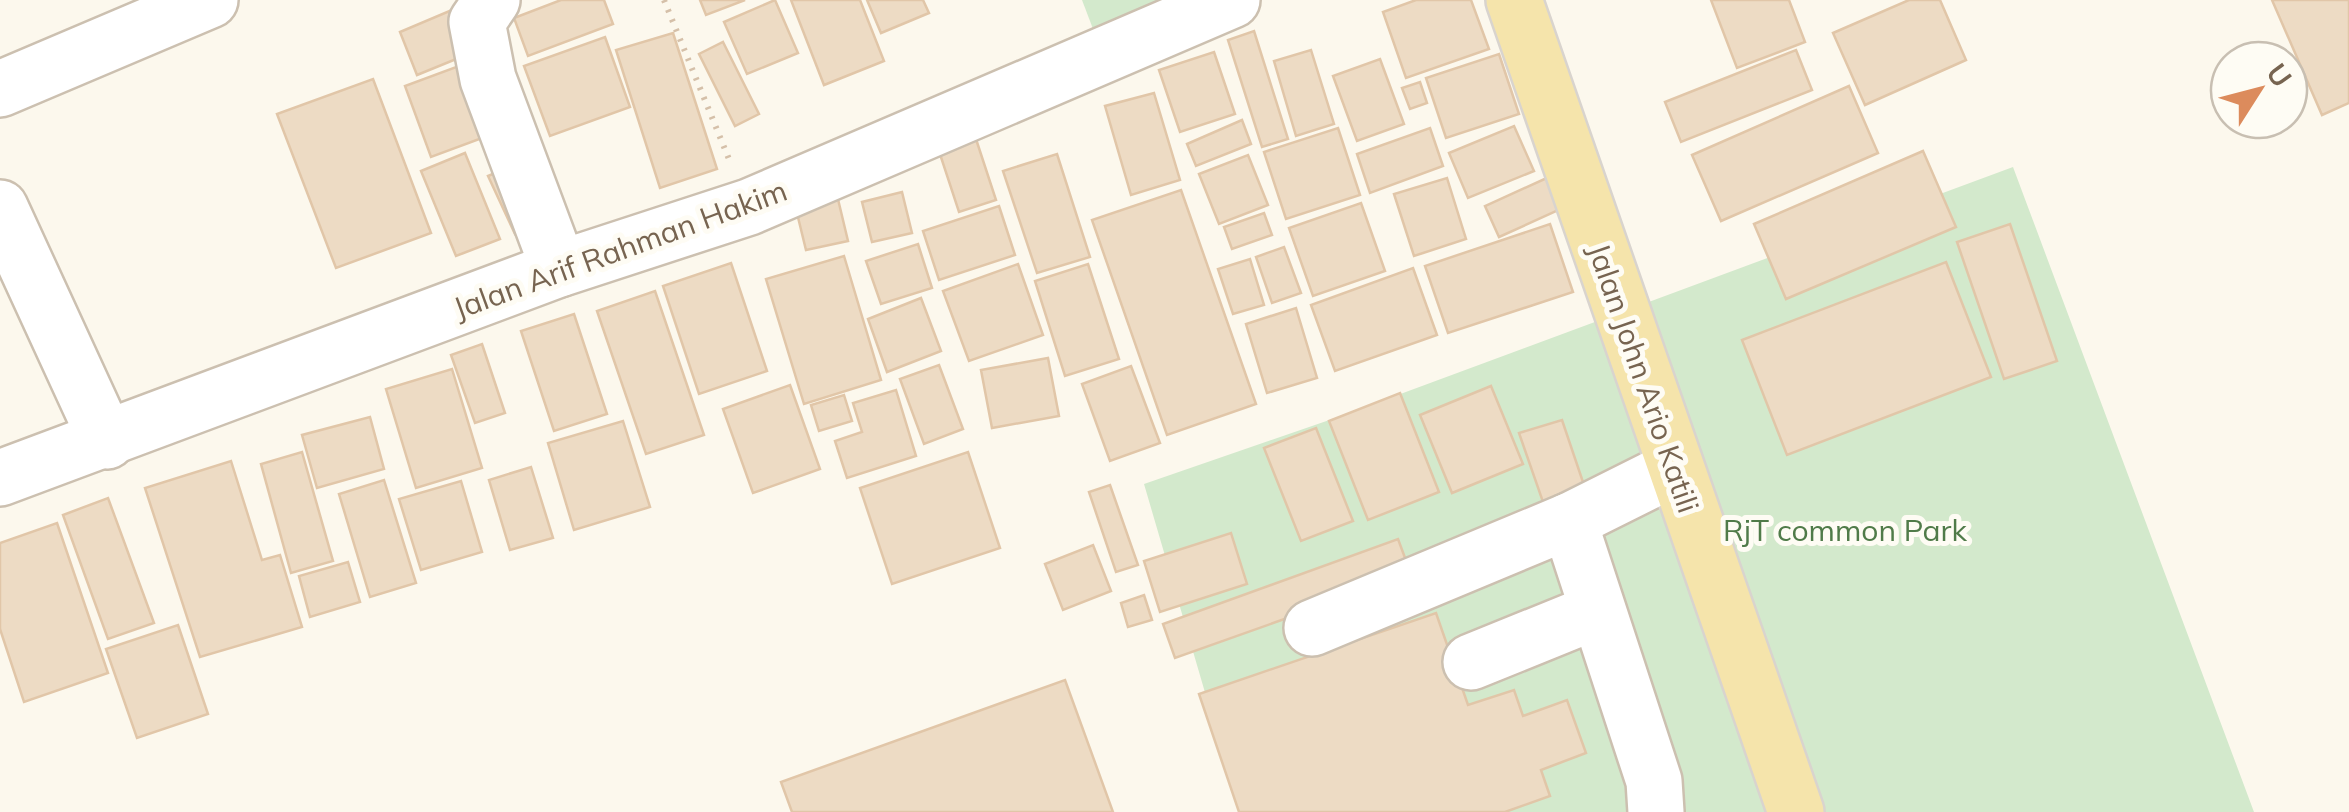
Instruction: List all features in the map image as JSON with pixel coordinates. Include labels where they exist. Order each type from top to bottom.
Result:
[{"type":"main road","name":"Jalan John Ario Katili","points":[[1514,0],[1796,812]]},
{"type":"street","points":[[0,88],[210,0]]},
{"type":"street","points":[[492,0],[476,22],[488,79],[559,269]]},
{"type":"street","name":"Jalan Arif Rahman Hakim","points":[[0,478],[559,269],[748,206],[1232,0]]},
{"type":"street","points":[[0,208],[107,441]]},
{"type":"street","points":[[1312,628],[1569,521],[1675,468]]},
{"type":"street","points":[[1569,521],[1654,781],[1658,811]]},
{"type":"street","points":[[1471,662],[1598,611]]},
{"type":"path","points":[[664,0],[748,206]]},
{"type":"green space","points":[[1082,0],[1220,0],[1101,50]]},
{"type":"green space","name":"RjT common Park","points":[[2013,167],[2254,812],[1240,812],[1144,484],[1341,416]]},
{"type":"building","points":[[561,0],[604,0],[613,24],[528,56],[514,18]]},
{"type":"building","points":[[700,0],[745,0],[706,15]]},
{"type":"building","points":[[775,0],[798,53],[747,74],[724,22]]},
{"type":"building","points":[[791,0],[860,0],[884,61],[824,85]]},
{"type":"building","points":[[867,0],[923,0],[929,13],[881,33]]},
{"type":"building","points":[[1416,0],[1471,0],[1489,49],[1406,78],[1383,12]]},
{"type":"building","points":[[1711,0],[1789,0],[1805,42],[1737,68]]},
{"type":"building","points":[[1909,0],[1940,0],[1966,60],[1865,105],[1833,33]]},
{"type":"building","points":[[2272,0],[2349,0],[2349,103],[2322,115],[2309,85],[2309,40],[2289,40]]},
{"type":"building","points":[[459,7],[471,53],[417,75],[400,32]]},
{"type":"building","points":[[1254,31],[1288,139],[1262,147],[1228,40]]},
{"type":"building","points":[[673,33],[717,169],[660,188],[616,50]]},
{"type":"building","points":[[605,37],[630,107],[550,136],[524,66]]},
{"type":"building","points":[[723,42],[759,114],[735,126],[699,54]]},
{"type":"building","points":[[1311,50],[1334,124],[1296,136],[1274,61]]},
{"type":"building","points":[[1796,50],[1812,90],[1681,142],[1665,102]]},
{"type":"building","points":[[1214,52],[1235,114],[1180,132],[1159,70]]},
{"type":"building","points":[[1499,54],[1519,114],[1446,138],[1426,78]]},
{"type":"building","points":[[1380,59],[1404,124],[1357,141],[1333,76]]},
{"type":"building","points":[[475,60],[501,131],[431,157],[405,86]]},
{"type":"building","points":[[373,79],[431,233],[336,268],[277,114]]},
{"type":"building","points":[[1420,82],[1427,103],[1410,109],[1402,88]]},
{"type":"building","points":[[1849,86],[1878,153],[1721,221],[1692,155]]},
{"type":"building","points":[[1154,93],[1180,180],[1131,195],[1105,106]]},
{"type":"building","points":[[1242,120],[1251,144],[1196,166],[1187,144]]},
{"type":"building","points":[[1514,126],[1534,171],[1468,198],[1449,153]]},
{"type":"building","points":[[1338,128],[1360,195],[1286,219],[1264,152]]},
{"type":"building","points":[[1430,128],[1443,166],[1370,193],[1357,154]]},
{"type":"building","points":[[975,136],[996,200],[959,212],[938,148]]},
{"type":"building","points":[[1923,151],[1956,227],[1786,299],[1754,224]]},
{"type":"building","points":[[465,153],[500,239],[456,256],[421,171]]},
{"type":"building","points":[[1057,154],[1090,257],[1037,273],[1003,171]]},
{"type":"building","points":[[1248,155],[1268,205],[1219,224],[1199,174]]},
{"type":"building","points":[[512,166],[539,223],[515,234],[488,176]]},
{"type":"building","points":[[1549,177],[1563,208],[1499,237],[1485,206]]},
{"type":"building","points":[[1447,178],[1466,239],[1414,256],[1394,194]]},
{"type":"building","points":[[1181,190],[1256,404],[1167,435],[1092,220]]},
{"type":"building","points":[[902,192],[912,233],[872,242],[862,202]]},
{"type":"building","points":[[837,195],[848,241],[806,250],[795,205]]},
{"type":"building","points":[[1361,203],[1385,271],[1313,296],[1289,228]]},
{"type":"building","points":[[999,206],[1015,255],[939,280],[923,231]]},
{"type":"building","points":[[1264,213],[1272,235],[1232,249],[1224,227]]},
{"type":"building","points":[[1550,224],[1573,292],[1448,333],[1425,266]]},
{"type":"building","points":[[2010,224],[2057,361],[2004,379],[1957,242]]},
{"type":"building","points":[[918,244],[932,288],[881,304],[866,261]]},
{"type":"building","points":[[1284,247],[1301,293],[1272,303],[1256,257]]},
{"type":"building","points":[[844,256],[881,380],[804,404],[766,279]]},
{"type":"building","points":[[1250,259],[1264,305],[1233,314],[1218,269]]},
{"type":"building","points":[[1946,262],[1991,377],[1787,455],[1742,340]]},
{"type":"building","points":[[731,263],[767,371],[699,394],[663,286]]},
{"type":"building","points":[[1018,264],[1043,335],[969,361],[943,291]]},
{"type":"building","points":[[1088,264],[1119,359],[1065,376],[1035,281]]},
{"type":"building","points":[[1413,268],[1437,335],[1335,371],[1311,305]]},
{"type":"building","points":[[655,291],[704,435],[646,454],[597,311]]},
{"type":"building","points":[[921,298],[941,351],[887,372],[868,319]]},
{"type":"building","points":[[1296,308],[1317,378],[1267,393],[1246,324]]},
{"type":"building","points":[[574,314],[607,414],[554,431],[521,331]]},
{"type":"building","points":[[482,344],[505,413],[475,423],[451,355]]},
{"type":"building","points":[[1048,358],[1059,416],[992,428],[981,370]]},
{"type":"building","points":[[939,365],[963,429],[924,444],[900,379]]},
{"type":"building","points":[[1131,366],[1160,443],[1110,461],[1082,384]]},
{"type":"building","points":[[452,369],[482,468],[416,488],[386,389]]},
{"type":"building","points":[[790,385],[820,469],[753,493],[723,409]]},
{"type":"building","points":[[1491,386],[1523,464],[1452,493],[1420,415]]},
{"type":"building","points":[[896,390],[916,456],[847,478],[835,441],[862,432],[853,403]]},
{"type":"building","points":[[1400,393],[1439,492],[1368,520],[1329,421]]},
{"type":"building","points":[[844,395],[852,421],[819,431],[811,405]]},
{"type":"building","points":[[370,417],[384,469],[317,488],[302,435]]},
{"type":"building","points":[[1562,420],[1585,488],[1543,502],[1519,433]]},
{"type":"building","points":[[623,421],[650,507],[574,530],[548,443]]},
{"type":"building","points":[[1316,428],[1353,521],[1301,541],[1264,448]]},
{"type":"building","points":[[302,452],[333,561],[291,573],[261,464]]},
{"type":"building","points":[[968,452],[1000,548],[892,584],[860,488]]},
{"type":"building","points":[[231,461],[262,560],[280,555],[302,627],[200,657],[145,488]]},
{"type":"building","points":[[531,467],[553,538],[510,550],[489,480]]},
{"type":"building","points":[[384,480],[416,583],[370,597],[339,494]]},
{"type":"building","points":[[461,481],[482,552],[421,570],[399,499]]},
{"type":"building","points":[[1110,485],[1138,565],[1116,572],[1089,492]]},
{"type":"building","points":[[108,498],[154,623],[108,639],[63,515]]},
{"type":"building","points":[[57,523],[108,673],[24,702],[0,629],[0,543]]},
{"type":"building","points":[[1231,533],[1247,584],[1160,612],[1144,561]]},
{"type":"building","points":[[1398,539],[1411,574],[1175,658],[1163,624]]},
{"type":"building","points":[[1093,545],[1111,591],[1063,610],[1045,564]]},
{"type":"building","points":[[348,562],[360,602],[310,617],[299,576]]},
{"type":"building","points":[[1144,595],[1152,620],[1128,627],[1121,603]]},
{"type":"building","points":[[1436,613],[1468,705],[1514,690],[1523,716],[1567,700],[1586,753],[1541,770],[1550,796],[1505,812],[1239,812],[1199,694]]},
{"type":"building","points":[[178,625],[208,714],[137,738],[106,649]]},
{"type":"building","points":[[1065,680],[1113,812],[792,812],[781,782]]}]
